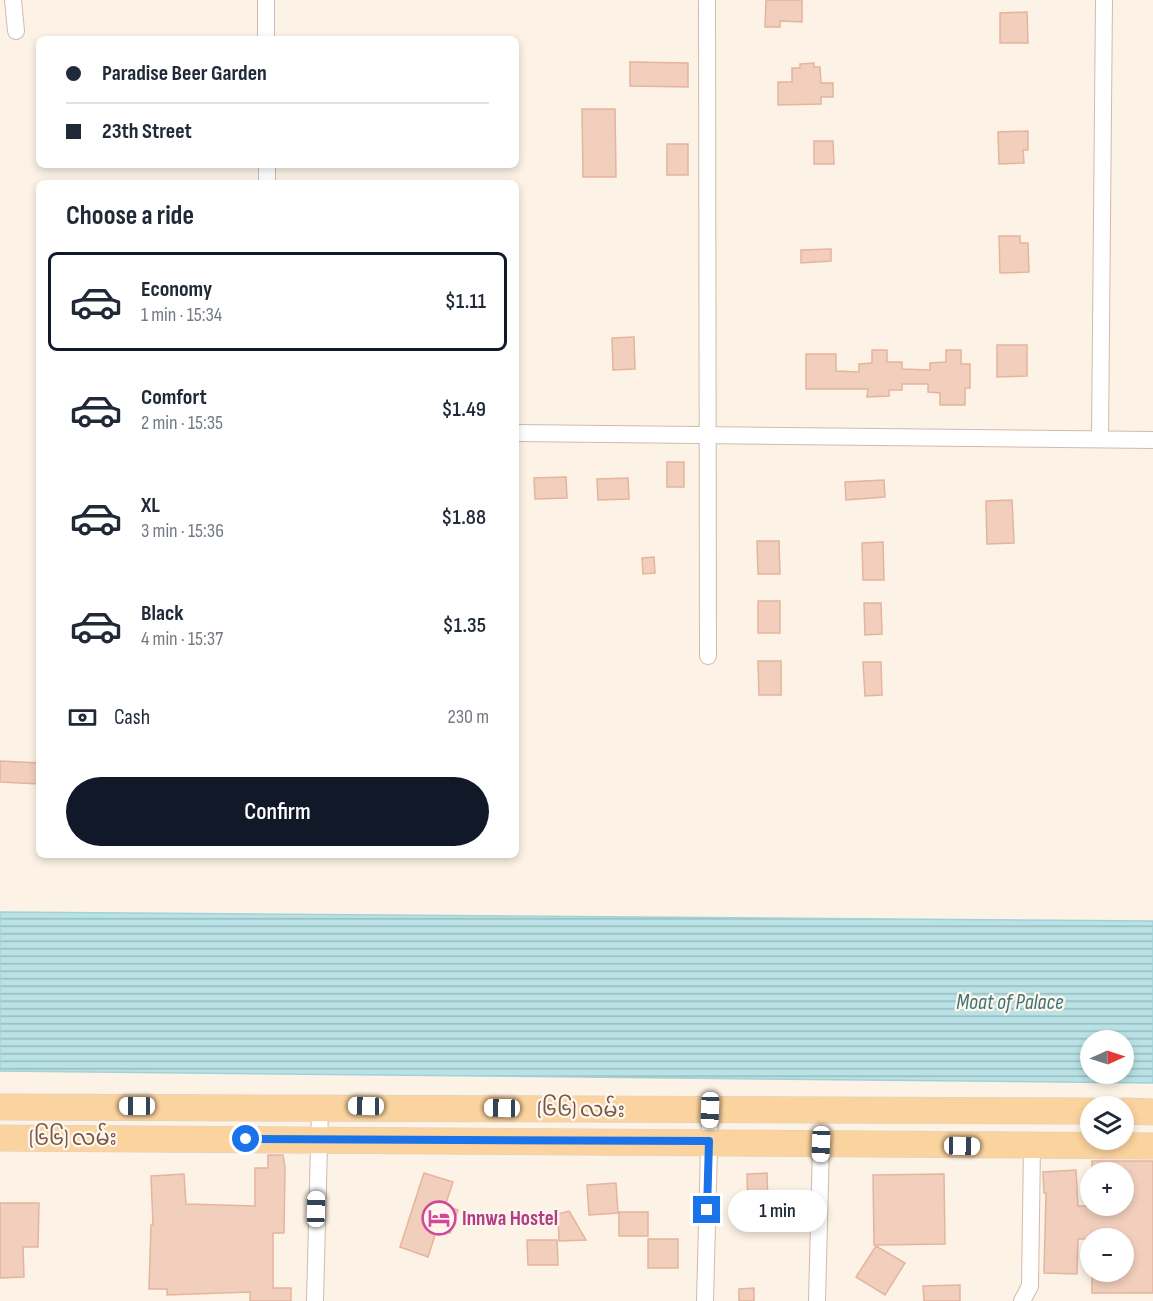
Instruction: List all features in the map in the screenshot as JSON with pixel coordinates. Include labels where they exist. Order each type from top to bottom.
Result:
[{"type":"main road","name":"(၆၆) လမ်း","points":[[0,1107],[320,1106],[1080,1111]]},
{"type":"main road","points":[[1134,1112],[1153,1112]]},
{"type":"main road","name":"(၆၆) လမ်း","points":[[0,1138],[709,1141],[1153,1146]]},
{"type":"street","points":[[13,0],[16,31]]},
{"type":"street","points":[[266,0],[266,36]]},
{"type":"street","points":[[707,0],[708,656]]},
{"type":"street","points":[[1100,439],[1104,0]]},
{"type":"street","points":[[519,433],[1153,440]]},
{"type":"street","points":[[315,1301],[320,1106]]},
{"type":"street","points":[[705,1301],[710,1110]]},
{"type":"street","points":[[817,1301],[821,1144]]},
{"type":"street","points":[[1022,1301],[1030,1286],[1032,1146]]},
{"type":"water","name":"Moat of Palace","points":[[0,912],[1153,921],[1153,1083],[1134,1083],[1134,1030],[1080,1030],[1080,1082],[0,1071]]},
{"type":"building","points":[[766,0],[802,0],[802,22],[780,21],[780,27],[765,27]]},
{"type":"building","points":[[1027,12],[1028,43],[1000,43],[1000,13]]},
{"type":"building","points":[[630,62],[688,63],[688,87],[630,86]]},
{"type":"building","points":[[814,63],[814,67],[820,67],[821,83],[833,83],[833,97],[821,97],[821,104],[778,105],[778,82],[792,82],[792,68],[800,68],[800,64]]},
{"type":"building","points":[[582,109],[615,109],[616,177],[583,177]]},
{"type":"building","points":[[1028,131],[1028,150],[1023,150],[1024,163],[999,164],[998,132]]},
{"type":"building","points":[[814,141],[833,141],[834,164],[814,164]]},
{"type":"building","points":[[667,144],[688,144],[688,175],[667,175]]},
{"type":"building","points":[[999,236],[1020,236],[1020,243],[1028,243],[1029,272],[1000,273]]},
{"type":"building","points":[[831,249],[831,261],[801,263],[801,250]]},
{"type":"building","points":[[634,337],[635,369],[613,370],[612,338]]},
{"type":"building","points":[[997,345],[1027,345],[1027,376],[997,377]]},
{"type":"building","points":[[872,350],[887,350],[887,362],[902,362],[902,369],[930,370],[930,363],[946,362],[946,350],[961,350],[961,364],[970,364],[970,388],[965,388],[965,405],[940,405],[940,393],[928,392],[928,384],[902,384],[902,390],[889,390],[889,396],[867,397],[868,389],[806,389],[806,354],[836,354],[836,371],[859,372],[859,364],[872,363]]},
{"type":"building","points":[[667,462],[684,462],[684,487],[667,487]]},
{"type":"building","points":[[566,477],[567,498],[535,499],[534,478]]},
{"type":"building","points":[[628,478],[629,499],[598,500],[597,479]]},
{"type":"building","points":[[884,480],[885,497],[846,500],[845,482]]},
{"type":"building","points":[[1012,500],[1014,543],[987,544],[986,501]]},
{"type":"building","points":[[757,541],[779,541],[780,574],[758,574]]},
{"type":"building","points":[[883,542],[884,580],[863,580],[862,543]]},
{"type":"building","points":[[654,557],[655,573],[643,574],[642,558]]},
{"type":"building","points":[[758,601],[780,601],[780,633],[758,633]]},
{"type":"building","points":[[864,603],[881,603],[882,634],[865,635]]},
{"type":"building","points":[[758,661],[781,661],[781,695],[759,695]]},
{"type":"building","points":[[863,662],[881,662],[882,695],[865,696]]},
{"type":"building","points":[[0,761],[36,763],[36,784],[0,782]]},
{"type":"building","points":[[268,1155],[283,1155],[285,1167],[284,1233],[273,1233],[273,1288],[291,1288],[291,1301],[250,1301],[250,1292],[167,1295],[167,1289],[149,1289],[151,1225],[153,1225],[151,1176],[184,1174],[186,1204],[255,1206],[255,1168],[268,1168]]},
{"type":"building","points":[[1153,1161],[1153,1293],[1092,1293],[1092,1282],[1134,1282],[1134,1228],[1080,1228],[1077,1274],[1044,1273],[1046,1193],[1044,1193],[1043,1172],[1076,1170],[1080,1216],[1134,1216],[1134,1162],[1092,1162]]},
{"type":"building","points":[[424,1173],[453,1182],[445,1206],[458,1210],[450,1233],[437,1229],[428,1257],[400,1247]]},
{"type":"building","points":[[767,1173],[768,1202],[748,1203],[747,1174]]},
{"type":"building","points":[[944,1174],[945,1244],[874,1245],[873,1175]]},
{"type":"building","points":[[616,1183],[618,1213],[589,1215],[587,1185]]},
{"type":"building","points":[[0,1203],[39,1203],[38,1247],[23,1247],[24,1277],[0,1278]]},
{"type":"building","points":[[569,1211],[586,1240],[559,1241],[558,1214]]},
{"type":"building","points":[[619,1212],[648,1212],[648,1236],[619,1236]]},
{"type":"building","points":[[648,1239],[678,1239],[678,1268],[648,1268]]},
{"type":"building","points":[[527,1240],[557,1240],[558,1265],[528,1265]]},
{"type":"building","points":[[876,1246],[905,1263],[885,1295],[856,1277]]},
{"type":"building","points":[[960,1285],[960,1301],[924,1301],[923,1286]]},
{"type":"building","points":[[754,1288],[754,1301],[739,1301],[739,1289]]},
{"type":"place","name":"Innwa Hostel","points":[[439,1218]]},
{"type":"route","points":[[246,1139],[709,1141],[707,1210]]}]
